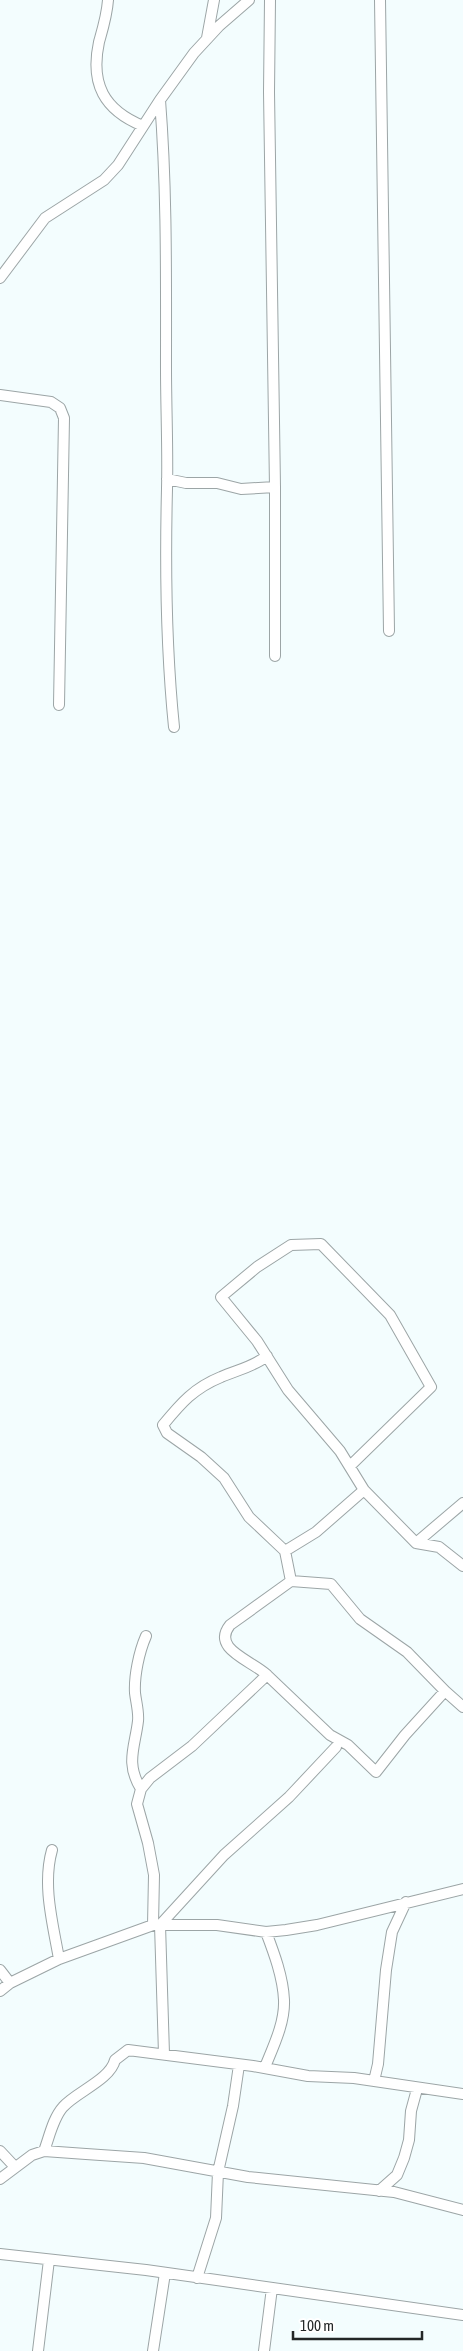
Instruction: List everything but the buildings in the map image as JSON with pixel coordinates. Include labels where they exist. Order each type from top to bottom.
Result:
[{"type":"street","points":[[108,0],[97,60],[100,88],[110,106],[120,115],[143,126]]},
{"type":"street","points":[[207,39],[214,0]]},
{"type":"street","points":[[0,278],[45,218],[104,180],[118,165],[160,100],[207,39],[249,0]]},
{"type":"street","points":[[270,0],[269,92],[275,486],[275,656]]},
{"type":"street","points":[[380,0],[389,631]]},
{"type":"street","points":[[160,100],[166,207],[167,480],[165,520],[169,665],[174,727]]},
{"type":"street","points":[[0,395],[51,402],[60,408],[64,418],[59,704]]},
{"type":"street","points":[[167,480],[186,483],[217,483],[241,489],[275,486]]},
{"type":"street","points":[[350,1466],[431,1387],[390,1315],[321,1244],[291,1245],[257,1267],[221,1297],[258,1341],[288,1390],[340,1451],[364,1490],[416,1543],[439,1547],[463,1566]]},
{"type":"street","points":[[266,1356],[257,1364],[220,1377],[186,1396],[163,1425],[167,1433],[201,1457],[224,1478],[249,1518],[285,1551],[291,1581]]},
{"type":"street","points":[[285,1551],[316,1532],[364,1490]]},
{"type":"street","points":[[416,1543],[463,1503]]},
{"type":"street","points":[[445,1692],[405,1735],[376,1772],[348,1745],[330,1735],[257,1666],[228,1648],[224,1642],[224,1633],[230,1625],[291,1581],[331,1584],[360,1619],[406,1652],[445,1692],[463,1707]]},
{"type":"street","points":[[141,1789],[132,1769],[132,1751],[138,1721],[135,1692],[139,1660],[146,1636]]},
{"type":"street","points":[[164,2054],[154,1875],[148,1843],[137,1804],[141,1789],[150,1778],[192,1746],[267,1675]]},
{"type":"street","points":[[156,1925],[224,1855],[289,1797],[336,1747]]},
{"type":"street","points":[[52,1850],[47,1871],[52,1919],[59,1959]]},
{"type":"street","points":[[0,1991],[10,1983],[59,1959],[156,1925],[217,1925],[266,1932],[317,1925],[463,1889]]},
{"type":"street","points":[[374,2081],[380,2045],[386,1970],[392,1932],[406,1902]]},
{"type":"street","points":[[265,2067],[280,2028],[284,2001],[273,1951],[266,1932]]},
{"type":"street","points":[[0,1970],[10,1983]]},
{"type":"street","points":[[44,2152],[60,2110],[72,2098],[113,2068],[115,2060],[128,2050],[265,2067],[308,2076],[354,2078],[417,2089],[463,2094]]},
{"type":"street","points":[[197,2278],[216,2218],[218,2172],[233,2106],[239,2065]]},
{"type":"street","points":[[379,2191],[397,2175],[404,2158],[411,2111],[417,2089]]},
{"type":"street","points":[[0,2151],[15,2168]]},
{"type":"street","points":[[0,2179],[32,2155],[44,2152],[144,2158],[218,2172],[394,2192],[463,2210]]},
{"type":"street","points":[[0,2254],[165,2273],[463,2315]]},
{"type":"street","points":[[38,2351],[49,2260]]},
{"type":"street","points":[[153,2351],[165,2273]]},
{"type":"street","points":[[264,2351],[272,2288]]}]
